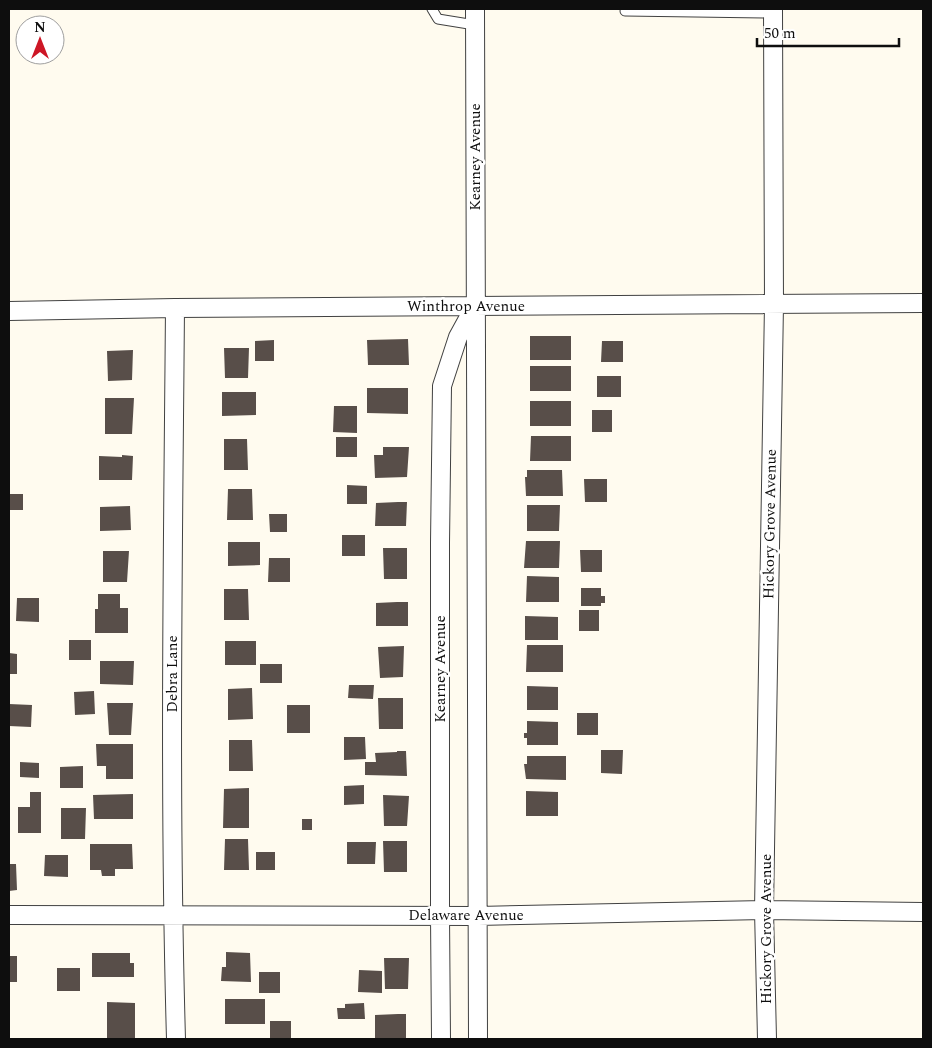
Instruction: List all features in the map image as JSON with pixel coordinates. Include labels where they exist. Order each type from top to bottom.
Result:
[{"type":"street","name":"Hickory Grove Avenue","points":[[767,1039],[764,910],[774,304],[773,11]]},
{"type":"street","name":"Kearney Avenue","points":[[475,17],[478,1039]]},
{"type":"street","name":"Winthrop Avenue","points":[[9,311],[476,305],[923,303]]},
{"type":"street","name":"Kearney Avenue","points":[[441,1039],[440,543],[442,386],[458,337],[476,305]]},
{"type":"street","name":"Debra Lane","points":[[175,308],[172,916],[176,1039]]},
{"type":"street","name":"Delaware Avenue","points":[[9,915],[478,916],[764,910],[923,912]]},
{"type":"lane","points":[[432,9],[438,19],[475,17]]},
{"type":"lane","points":[[625,11],[773,11]]},
{"type":"building","points":[[530,336],[571,336],[571,360],[530,360]]},
{"type":"building","points":[[408,339],[409,365],[368,365],[367,340]]},
{"type":"building","points":[[274,340],[274,361],[255,361],[255,341]]},
{"type":"building","points":[[602,341],[623,341],[623,362],[601,362]]},
{"type":"building","points":[[224,348],[249,348],[248,378],[225,378]]},
{"type":"building","points":[[133,350],[132,380],[108,381],[107,351]]},
{"type":"building","points":[[530,366],[571,366],[571,391],[530,391]]},
{"type":"building","points":[[597,376],[621,376],[621,397],[597,397]]},
{"type":"building","points":[[367,388],[408,388],[408,414],[367,413]]},
{"type":"building","points":[[222,392],[256,392],[256,415],[222,416]]},
{"type":"building","points":[[105,398],[134,398],[132,434],[105,434]]},
{"type":"building","points":[[530,401],[571,401],[571,426],[530,426]]},
{"type":"building","points":[[334,406],[357,406],[357,433],[333,432]]},
{"type":"building","points":[[592,410],[612,410],[612,432],[592,432]]},
{"type":"building","points":[[531,436],[571,436],[571,461],[530,461]]},
{"type":"building","points":[[336,437],[357,437],[357,457],[336,457]]},
{"type":"building","points":[[224,439],[247,439],[248,470],[224,470]]},
{"type":"building","points":[[383,447],[409,447],[407,477],[375,478],[374,455],[383,455]]},
{"type":"building","points":[[122,455],[133,456],[132,480],[99,480],[99,456],[122,457]]},
{"type":"building","points":[[527,470],[562,470],[563,496],[526,496],[525,477],[527,477]]},
{"type":"building","points":[[584,479],[607,479],[607,502],[585,502]]},
{"type":"building","points":[[347,485],[367,486],[367,504],[347,504]]},
{"type":"building","points":[[228,489],[252,489],[253,520],[227,520]]},
{"type":"building","points":[[9,494],[23,494],[23,510],[9,510]]},
{"type":"building","points":[[407,502],[406,526],[375,526],[376,503]]},
{"type":"building","points":[[527,505],[560,505],[559,531],[527,531]]},
{"type":"building","points":[[130,506],[131,530],[100,531],[100,507]]},
{"type":"building","points":[[269,514],[287,514],[287,532],[270,532]]},
{"type":"building","points":[[342,535],[365,535],[365,556],[342,556]]},
{"type":"building","points":[[526,541],[560,541],[559,568],[524,568]]},
{"type":"building","points":[[228,542],[260,542],[260,565],[228,566]]},
{"type":"building","points":[[383,548],[407,548],[407,579],[384,579]]},
{"type":"building","points":[[580,550],[602,550],[602,572],[581,572]]},
{"type":"building","points":[[103,551],[129,551],[127,582],[103,582]]},
{"type":"building","points":[[269,558],[290,558],[290,582],[268,582]]},
{"type":"building","points":[[527,576],[559,577],[559,602],[526,602]]},
{"type":"building","points":[[581,588],[601,588],[601,596],[605,596],[605,603],[601,603],[601,606],[581,606]]},
{"type":"building","points":[[224,589],[248,589],[249,620],[224,620]]},
{"type":"building","points":[[98,594],[120,594],[120,608],[128,608],[128,633],[95,633],[95,609],[98,609]]},
{"type":"building","points":[[17,598],[39,598],[39,622],[16,621]]},
{"type":"building","points":[[408,602],[408,626],[376,626],[376,603]]},
{"type":"building","points":[[579,610],[599,610],[599,631],[579,631]]},
{"type":"building","points":[[525,616],[558,617],[558,640],[525,640]]},
{"type":"building","points":[[69,640],[91,640],[91,660],[69,660]]},
{"type":"building","points":[[225,641],[256,641],[256,665],[225,665]]},
{"type":"building","points":[[527,645],[563,645],[563,672],[526,672]]},
{"type":"building","points":[[404,646],[403,677],[380,678],[378,647]]},
{"type":"building","points":[[9,653],[17,654],[17,674],[9,674]]},
{"type":"building","points":[[100,661],[134,661],[133,685],[100,684]]},
{"type":"building","points":[[260,664],[282,664],[282,683],[260,683]]},
{"type":"building","points":[[349,685],[374,685],[373,699],[348,698]]},
{"type":"building","points":[[527,686],[558,687],[558,710],[527,710]]},
{"type":"building","points":[[252,688],[253,719],[228,720],[228,689]]},
{"type":"building","points":[[94,691],[95,714],[75,715],[74,692]]},
{"type":"building","points":[[378,698],[403,698],[403,729],[379,729]]},
{"type":"building","points":[[107,703],[133,703],[131,735],[109,735]]},
{"type":"building","points":[[9,704],[32,705],[31,727],[9,726]]},
{"type":"building","points":[[287,705],[310,705],[310,733],[287,733]]},
{"type":"building","points":[[577,713],[598,713],[598,735],[577,735]]},
{"type":"building","points":[[527,721],[558,722],[558,745],[527,745],[527,738],[524,738],[524,733],[527,733]]},
{"type":"building","points":[[344,737],[365,737],[366,759],[344,760]]},
{"type":"building","points":[[229,740],[252,740],[253,771],[229,771]]},
{"type":"building","points":[[96,744],[133,744],[133,779],[106,779],[106,766],[97,766]]},
{"type":"building","points":[[601,750],[623,750],[622,774],[601,773]]},
{"type":"building","points":[[406,751],[407,776],[365,775],[365,762],[376,762],[375,753]]},
{"type":"building","points":[[527,756],[566,756],[566,780],[526,779],[524,764],[527,764]]},
{"type":"building","points":[[20,762],[39,763],[39,778],[20,777]]},
{"type":"building","points":[[83,766],[83,788],[60,788],[60,767]]},
{"type":"building","points":[[364,785],[364,804],[344,805],[344,786]]},
{"type":"building","points":[[249,788],[249,828],[223,828],[224,789]]},
{"type":"building","points":[[526,791],[558,792],[558,816],[526,816]]},
{"type":"building","points":[[30,792],[41,792],[41,833],[18,833],[18,807],[30,807]]},
{"type":"building","points":[[133,794],[133,819],[94,819],[93,795]]},
{"type":"building","points":[[383,795],[409,796],[407,826],[384,826]]},
{"type":"building","points":[[61,808],[86,808],[85,839],[61,839]]},
{"type":"building","points":[[302,819],[312,819],[312,830],[302,830]]},
{"type":"building","points":[[225,839],[248,839],[249,870],[224,870]]},
{"type":"building","points":[[383,841],[407,841],[407,872],[384,872]]},
{"type":"building","points":[[347,842],[376,842],[375,864],[347,864]]},
{"type":"building","points":[[90,844],[132,844],[133,869],[115,869],[115,876],[102,876],[101,870],[90,870]]},
{"type":"building","points":[[256,852],[275,852],[275,870],[256,870]]},
{"type":"building","points":[[45,855],[68,855],[68,877],[44,876]]},
{"type":"building","points":[[9,864],[16,864],[17,890],[9,891]]},
{"type":"building","points":[[226,952],[250,953],[251,982],[221,981],[222,967],[226,967]]},
{"type":"building","points":[[92,953],[130,953],[130,963],[134,963],[134,977],[92,977]]},
{"type":"building","points":[[9,956],[17,956],[17,982],[9,982]]},
{"type":"building","points":[[384,958],[409,958],[408,989],[385,989]]},
{"type":"building","points":[[57,968],[80,968],[80,991],[57,991]]},
{"type":"building","points":[[359,970],[382,971],[382,993],[358,992]]},
{"type":"building","points":[[259,972],[280,972],[280,993],[259,993]]},
{"type":"building","points":[[225,999],[265,999],[265,1024],[225,1024]]},
{"type":"building","points":[[107,1002],[135,1003],[135,1038],[107,1038]]},
{"type":"building","points":[[364,1003],[365,1019],[338,1019],[337,1008],[345,1008],[345,1004]]},
{"type":"building","points":[[406,1014],[406,1039],[375,1039],[375,1015]]},
{"type":"building","points":[[270,1021],[291,1021],[291,1039],[270,1039]]}]
